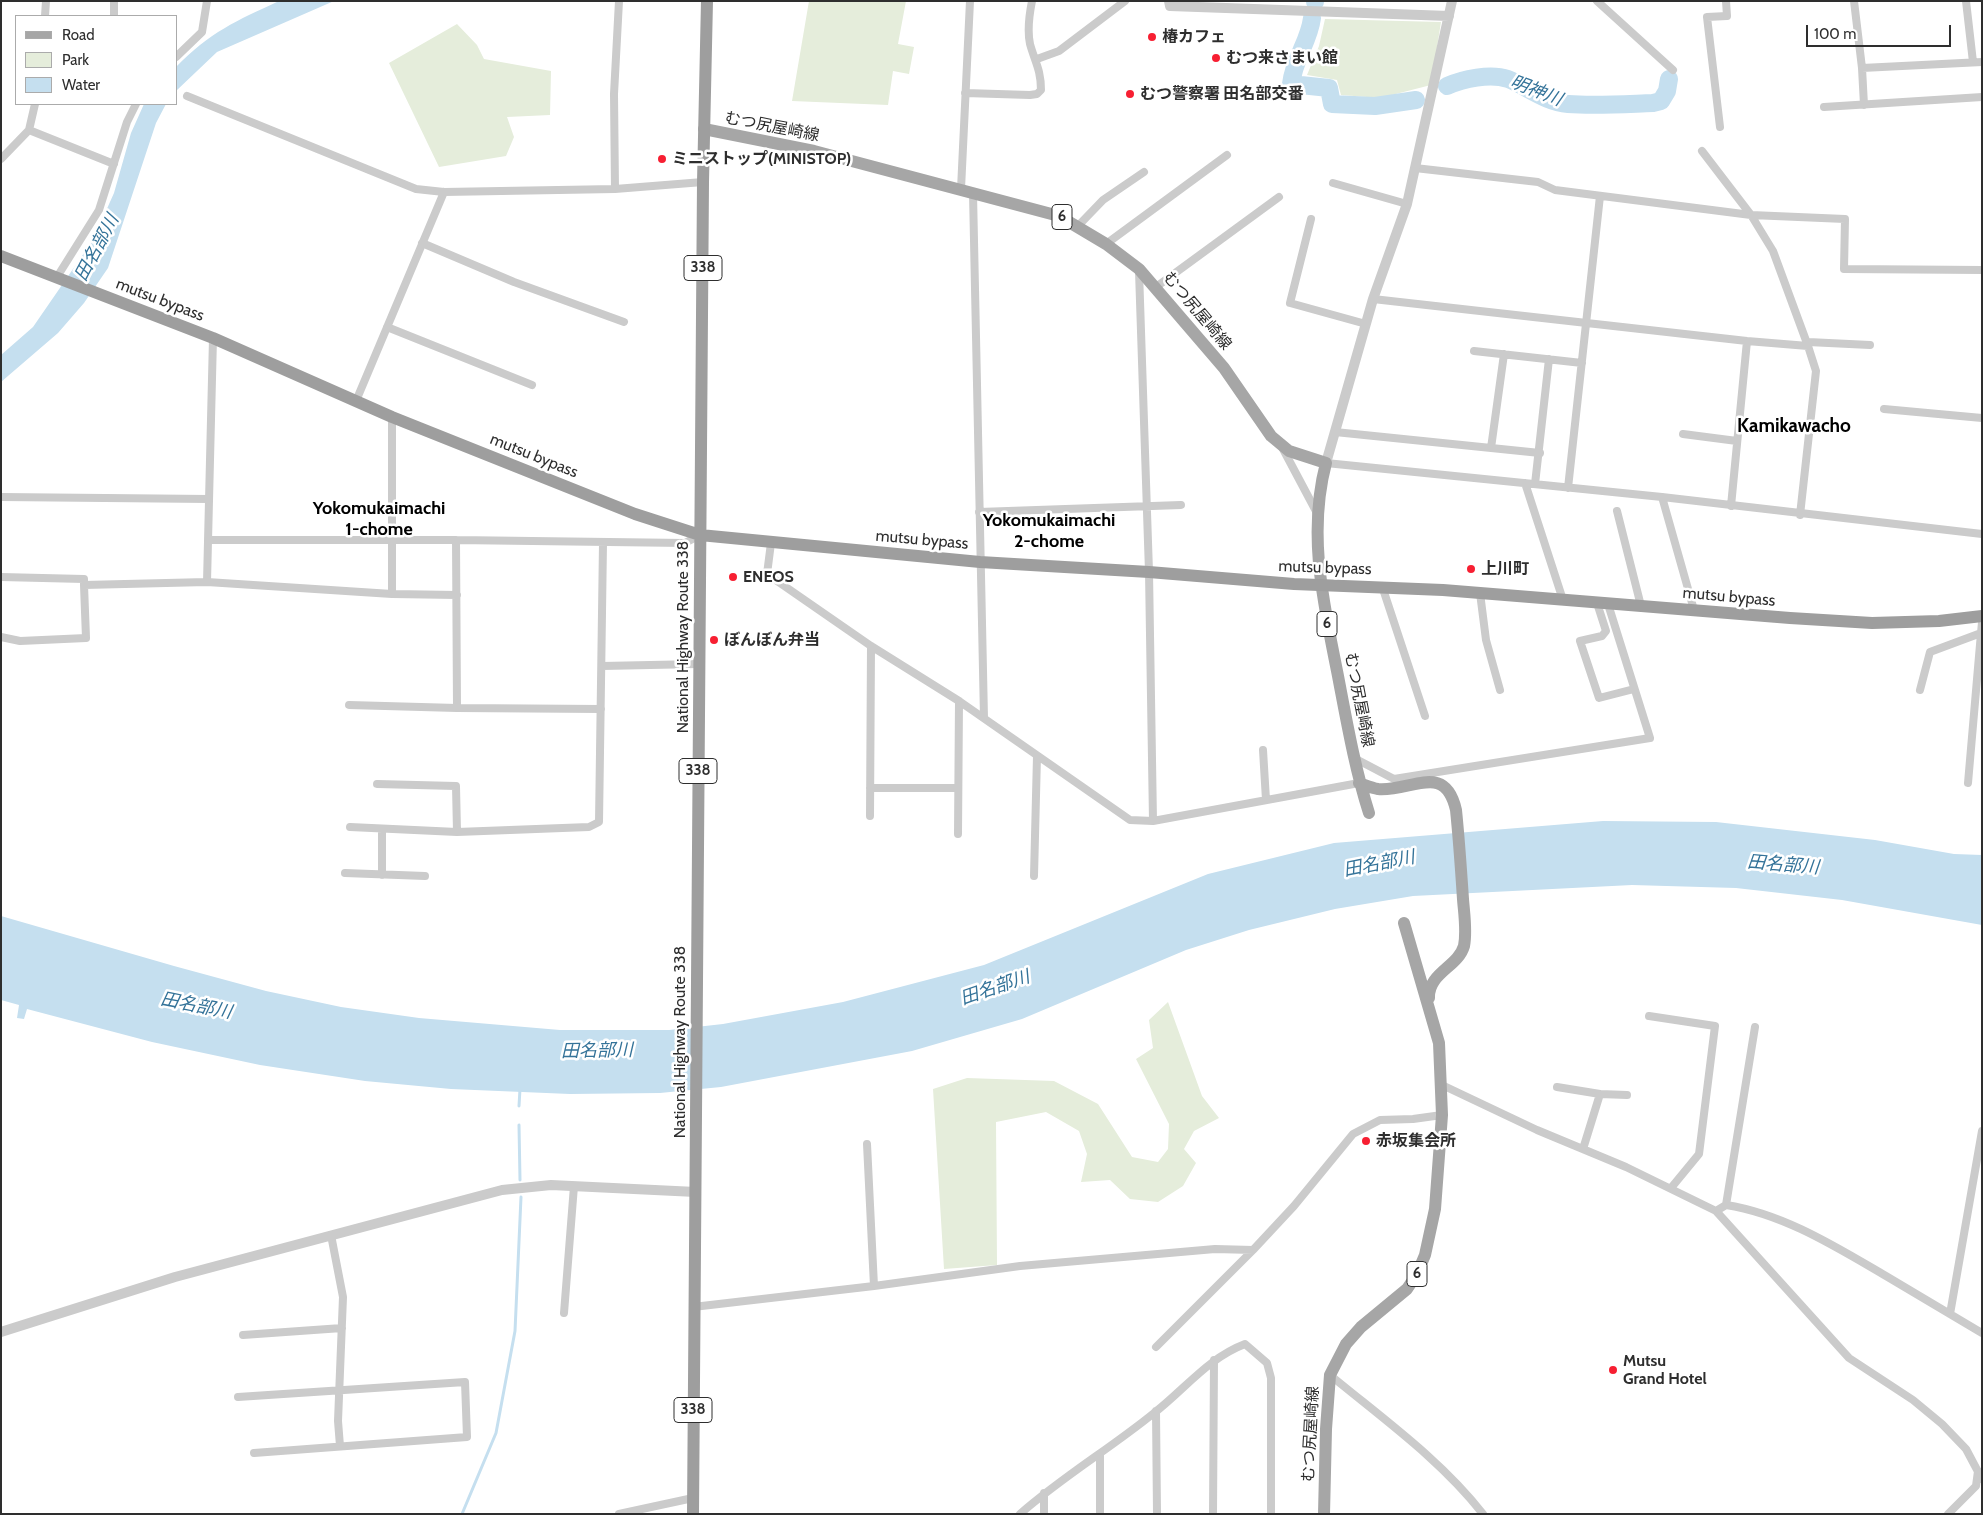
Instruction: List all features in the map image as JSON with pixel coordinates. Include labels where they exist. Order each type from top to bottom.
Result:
[{"type":"highway","name":"National Highway Route 338","points":[[692,1514],[703,182],[707,1]]},
{"type":"highway","name":"mutsu bypass","points":[[1,256],[213,338],[392,417],[635,514],[700,535],[980,562],[1149,572],[1294,584],[1382,586],[1872,623],[1939,621],[1982,616]]},
{"type":"main road","name":"むつ尻屋崎線","points":[[704,129],[814,151],[1059,216],[1106,244],[1139,269],[1224,368],[1271,436],[1281,445],[1300,455],[1326,463],[1316,513],[1320,584],[1354,758],[1370,813]]},
{"type":"main road","name":"むつ尻屋崎線","points":[[1360,783],[1379,789],[1437,782],[1448,789],[1453,796],[1456,810],[1464,916],[1464,946],[1458,956],[1442,969],[1428,988],[1429,1005]]},
{"type":"main road","name":"むつ尻屋崎線","points":[[1324,1514],[1326,1429],[1330,1375],[1338,1356],[1351,1338],[1361,1327],[1407,1289],[1425,1256],[1436,1200],[1442,1115],[1439,1043],[1404,923]]},
{"type":"street","points":[[45,15],[46,1]]},
{"type":"street","points":[[114,1],[114,15]]},
{"type":"street","points":[[178,55],[202,32],[207,1]]},
{"type":"street","points":[[616,189],[614,94],[619,1]]},
{"type":"street","points":[[970,1],[965,93],[984,718]]},
{"type":"street","points":[[965,93],[1037,94],[1041,90],[1041,76],[1037,59],[1030,45],[1028,28],[1032,1]]},
{"type":"street","points":[[1037,59],[1059,51],[1125,1]]},
{"type":"street","points":[[1452,1],[1407,204],[1373,299],[1326,463],[1535,484],[1982,534]]},
{"type":"street","points":[[1597,1],[1673,70]]},
{"type":"street","points":[[1720,127],[1707,17],[1727,16],[1726,1]]},
{"type":"street","points":[[1854,1],[1862,68],[1864,105]]},
{"type":"street","points":[[1966,1],[1973,62]]},
{"type":"street","points":[[1169,4],[1449,16]]},
{"type":"street","points":[[1862,68],[1982,62]]},
{"type":"street","points":[[186,96],[416,189],[444,192],[616,189],[703,182]]},
{"type":"street","points":[[1824,108],[1982,97]]},
{"type":"street","points":[[1,159],[29,130],[35,105]]},
{"type":"street","points":[[60,278],[99,210],[133,105]]},
{"type":"street","points":[[29,130],[114,164]]},
{"type":"street","points":[[1702,151],[1751,215],[1773,251],[1808,344],[1816,371],[1800,515]]},
{"type":"street","points":[[1106,244],[1227,155]]},
{"type":"street","points":[[1415,168],[1538,182],[1555,190],[1751,215],[1845,219],[1844,268],[1982,270]]},
{"type":"street","points":[[1077,227],[1103,200],[1144,172]]},
{"type":"street","points":[[1333,183],[1407,204]]},
{"type":"street","points":[[356,401],[444,192]]},
{"type":"street","points":[[1568,488],[1600,196]]},
{"type":"street","points":[[1156,287],[1278,197]]},
{"type":"street","points":[[1311,219],[1290,303],[1366,324]]},
{"type":"street","points":[[422,243],[514,282],[624,322]]},
{"type":"street","points":[[1139,269],[1149,572],[1153,820]]},
{"type":"street","points":[[1373,299],[1747,341],[1870,345]]},
{"type":"street","points":[[388,327],[532,385]]},
{"type":"street","points":[[207,582],[213,338]]},
{"type":"street","points":[[1731,506],[1747,341]]},
{"type":"street","points":[[1474,351],[1582,364]]},
{"type":"street","points":[[1491,448],[1504,354]]},
{"type":"street","points":[[1535,484],[1540,453],[1549,359]]},
{"type":"street","points":[[1884,409],[1982,418]]},
{"type":"street","points":[[392,417],[392,594]]},
{"type":"street","points":[[1335,432],[1540,453]]},
{"type":"street","points":[[1683,434],[1737,441]]},
{"type":"street","points":[[1281,445],[1316,513]]},
{"type":"street","points":[[1525,483],[1563,600]]},
{"type":"street","points":[[1,497],[209,499]]},
{"type":"street","points":[[1662,498],[1694,610]]},
{"type":"street","points":[[979,512],[1181,505]]},
{"type":"street","points":[[1618,511],[1641,606]]},
{"type":"street","points":[[208,540],[392,539],[684,544],[700,535]]},
{"type":"street","points":[[456,540],[456,708]]},
{"type":"street","points":[[770,542],[767,574],[871,646],[959,701],[1130,820],[1153,820],[1360,783]]},
{"type":"street","points":[[350,827],[457,832],[589,827],[600,822],[603,543]]},
{"type":"street","points":[[1,576],[84,579],[86,638],[20,641],[1,637]]},
{"type":"street","points":[[84,585],[207,582],[392,594],[457,595]]},
{"type":"street","points":[[1382,586],[1425,716]]},
{"type":"street","points":[[1480,593],[1486,640],[1500,690]]},
{"type":"street","points":[[1354,758],[1394,779],[1650,738],[1602,603]]},
{"type":"street","points":[[1602,603],[1606,630],[1602,636],[1580,641],[1599,698],[1634,689]]},
{"type":"street","points":[[1968,783],[1982,622]]},
{"type":"street","points":[[1920,690],[1930,652],[1982,633]]},
{"type":"street","points":[[870,816],[871,646]]},
{"type":"street","points":[[602,666],[699,664]]},
{"type":"street","points":[[958,834],[959,701]]},
{"type":"street","points":[[349,705],[601,709]]},
{"type":"street","points":[[1263,750],[1266,800]]},
{"type":"street","points":[[1034,876],[1038,756]]},
{"type":"street","points":[[377,784],[456,786],[457,832]]},
{"type":"street","points":[[870,788],[958,788]]},
{"type":"street","points":[[382,829],[382,875]]},
{"type":"street","points":[[345,873],[424,876]]},
{"type":"street","points":[[1649,1016],[1715,1026],[1699,1154],[1671,1188]]},
{"type":"street","points":[[1726,1205],[1755,1027]]},
{"type":"street","points":[[1442,1085],[1671,1188],[1716,1211],[1849,1358],[1913,1400],[1942,1424],[1966,1449],[1982,1479]]},
{"type":"street","points":[[1557,1087],[1600,1094],[1628,1095]]},
{"type":"street","points":[[1583,1149],[1600,1094]]},
{"type":"street","points":[[1156,1347],[1294,1206],[1353,1134],[1380,1120],[1413,1119],[1442,1115]]},
{"type":"street","points":[[1950,1314],[1982,1131]]},
{"type":"street","points":[[868,1144],[874,1286]]},
{"type":"street","points":[[1,1332],[176,1277],[502,1190],[530,1185],[696,1192]]},
{"type":"street","points":[[564,1313],[574,1186]]},
{"type":"street","points":[[1716,1211],[1726,1205],[1754,1209],[1772,1216],[1849,1255],[1982,1333]]},
{"type":"street","points":[[331,1235],[343,1297],[338,1421],[340,1446]]},
{"type":"street","points":[[694,1307],[874,1286],[1020,1266],[1215,1249],[1253,1250]]},
{"type":"street","points":[[243,1335],[342,1328]]},
{"type":"street","points":[[1020,1514],[1044,1493],[1100,1455],[1156,1411],[1214,1360],[1245,1344],[1267,1363],[1271,1388],[1271,1514]]},
{"type":"street","points":[[1213,1514],[1214,1360]]},
{"type":"street","points":[[1330,1375],[1407,1439],[1456,1484],[1483,1514]]},
{"type":"street","points":[[238,1397],[466,1382],[467,1437],[254,1453]]},
{"type":"street","points":[[1156,1411],[1157,1514]]},
{"type":"street","points":[[1100,1455],[1100,1514]]},
{"type":"street","points":[[1948,1514],[1976,1486],[1978,1469]]},
{"type":"street","points":[[1044,1493],[1044,1514]]},
{"type":"street","points":[[619,1514],[693,1498]]},
{"type":"green space","points":[[809,1],[906,1],[898,44],[914,47],[909,74],[893,71],[888,105],[792,101]]},
{"type":"green space","points":[[1325,19],[1441,22],[1431,85],[1380,98],[1341,95],[1337,80],[1307,75],[1319,46]]},
{"type":"green space","points":[[457,24],[477,45],[484,59],[551,71],[550,115],[507,117],[514,137],[506,156],[439,167],[389,63]]},
{"type":"green space","points":[[1168,1002],[1202,1096],[1219,1118],[1194,1131],[1184,1149],[1196,1163],[1183,1186],[1158,1202],[1130,1199],[1110,1180],[1081,1182],[1087,1154],[1079,1131],[1046,1112],[996,1122],[997,1265],[944,1269],[933,1089],[967,1078],[1054,1081],[1098,1104],[1132,1157],[1158,1162],[1168,1149],[1169,1124],[1136,1059],[1153,1048],[1149,1020]]},
{"type":"water","points":[[279,1],[334,1],[217,52],[178,89],[178,65],[212,36]]},
{"type":"water","name":"田名部川","points":[[144,105],[165,105],[156,123],[108,268],[84,303],[58,333],[1,382],[1,355],[33,327],[93,240],[114,193],[131,133]]},
{"type":"water","name":"田名部川","points":[[1603,821],[1716,822],[1875,840],[1954,854],[1982,855],[1982,925],[1842,900],[1736,888],[1632,885],[1413,896],[1335,909],[1249,930],[1186,950],[1022,1019],[912,1051],[721,1087],[660,1093],[570,1094],[451,1089],[365,1081],[260,1065],[152,1042],[27,1009],[24,1019],[17,1018],[19,1005],[1,1000],[1,916],[266,991],[341,1007],[419,1018],[560,1030],[669,1030],[723,1024],[843,1002],[984,965],[1208,874],[1334,843]]},
{"type":"waterway","name":"明神川","points":[[1312,18],[1308,35],[1295,66],[1291,84],[1329,88],[1332,104],[1375,106],[1416,100]]},
{"type":"waterway","name":"明神川","points":[[1447,86],[1477,78],[1501,77],[1560,103],[1610,105],[1661,101],[1667,91],[1669,79]]},
{"type":"waterway","points":[[519,1106],[520,1089]]},
{"type":"waterway","points":[[519,1125],[520,1180]]},
{"type":"waterway","points":[[462,1514],[496,1433],[515,1331],[521,1197]]},
{"type":"place","name":"椿カフェ","points":[[1152,37]]},
{"type":"place","name":"むつ来さまい館","points":[[1216,58]]},
{"type":"place","name":"むつ警察署 田名部交番","points":[[1130,94]]},
{"type":"place","name":"ミニストップ(MINISTOP)","points":[[662,159]]},
{"type":"place","name":"上川町","points":[[1471,569]]},
{"type":"place","name":"ENEOS","points":[[733,577]]},
{"type":"place","name":"ぼんぼん弁当","points":[[714,640]]},
{"type":"place","name":"赤坂集会所","points":[[1366,1141]]},
{"type":"place","name":"Mutsu Grand Hotel","points":[[1613,1370]]},
{"type":"district","name":"Kamikawacho","points":[[1794,426]]},
{"type":"district","name":"Yokomukaimachi 1-chome","points":[[379,519]]},
{"type":"district","name":"Yokomukaimachi 2-chome","points":[[1049,531]]}]
